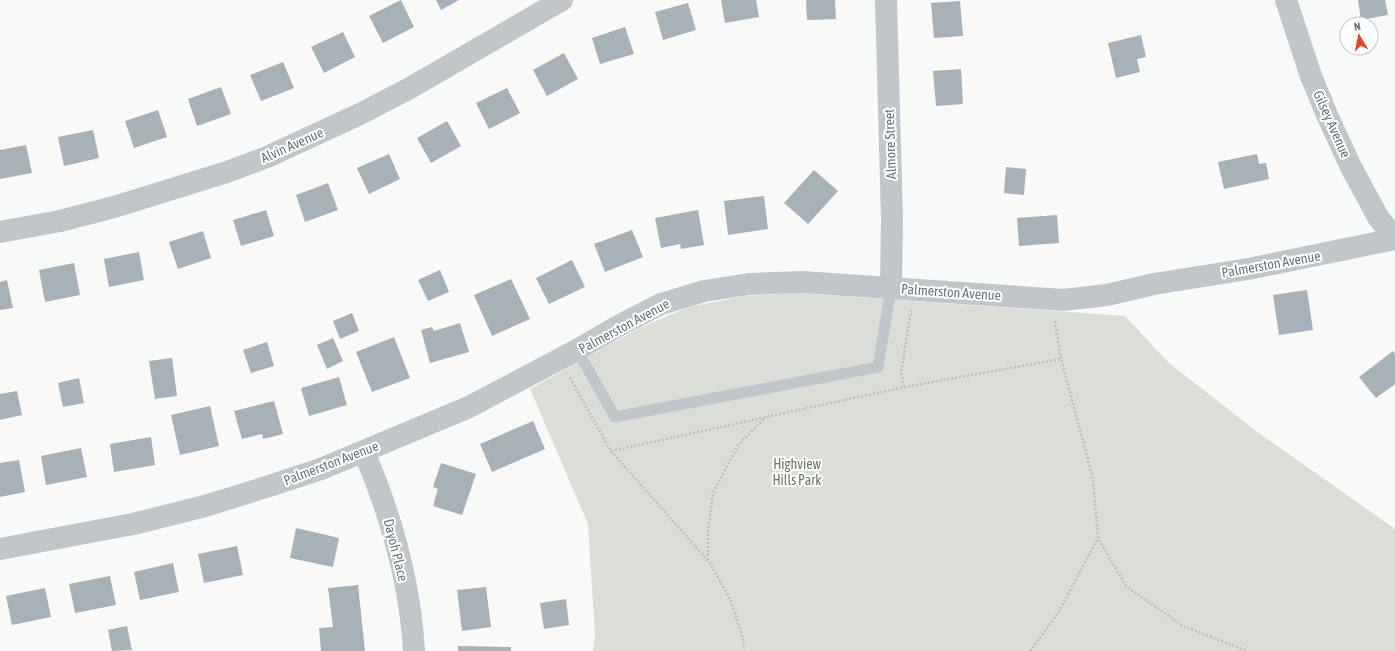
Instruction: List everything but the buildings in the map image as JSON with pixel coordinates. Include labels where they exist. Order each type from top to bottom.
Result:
[{"type":"street","name":"Alvin Avenue","points":[[0,232],[60,221],[114,207],[227,172],[267,157],[360,114],[562,0]]},
{"type":"street","name":"Almore Street","points":[[886,0],[892,220],[891,288]]},
{"type":"street","name":"Gilsey Avenue","points":[[1286,0],[1310,76],[1327,115],[1375,210],[1395,239]]},
{"type":"street","name":"Palmerston Avenue","points":[[0,549],[133,524],[205,506],[314,471],[364,452],[469,407],[660,304],[704,291],[749,284],[802,282],[1063,300],[1107,295],[1154,284],[1324,254],[1395,239]]},
{"type":"street","name":"Dayoh Place","points":[[364,452],[382,497],[397,544],[410,606],[414,651]]},
{"type":"lane","points":[[577,350],[615,417],[878,366],[891,288]]},
{"type":"path","points":[[904,388],[901,373],[911,308]]},
{"type":"path","points":[[1054,318],[1060,359],[1093,479],[1098,538],[1126,586],[1183,626],[1239,650],[1247,651]]},
{"type":"path","points":[[611,451],[904,388],[1060,359]]},
{"type":"path","points":[[569,376],[611,451],[708,560],[731,601],[743,639],[744,651]]},
{"type":"path","points":[[708,560],[708,533],[713,493],[738,445],[766,417]]},
{"type":"path","points":[[1030,651],[1058,613],[1098,538]]},
{"type":"green space","name":"Highview Hills Park","points":[[797,293],[1125,316],[1169,363],[1256,431],[1395,529],[1395,651],[593,651],[595,635],[588,524],[530,389],[639,328],[689,307],[744,296]]}]
